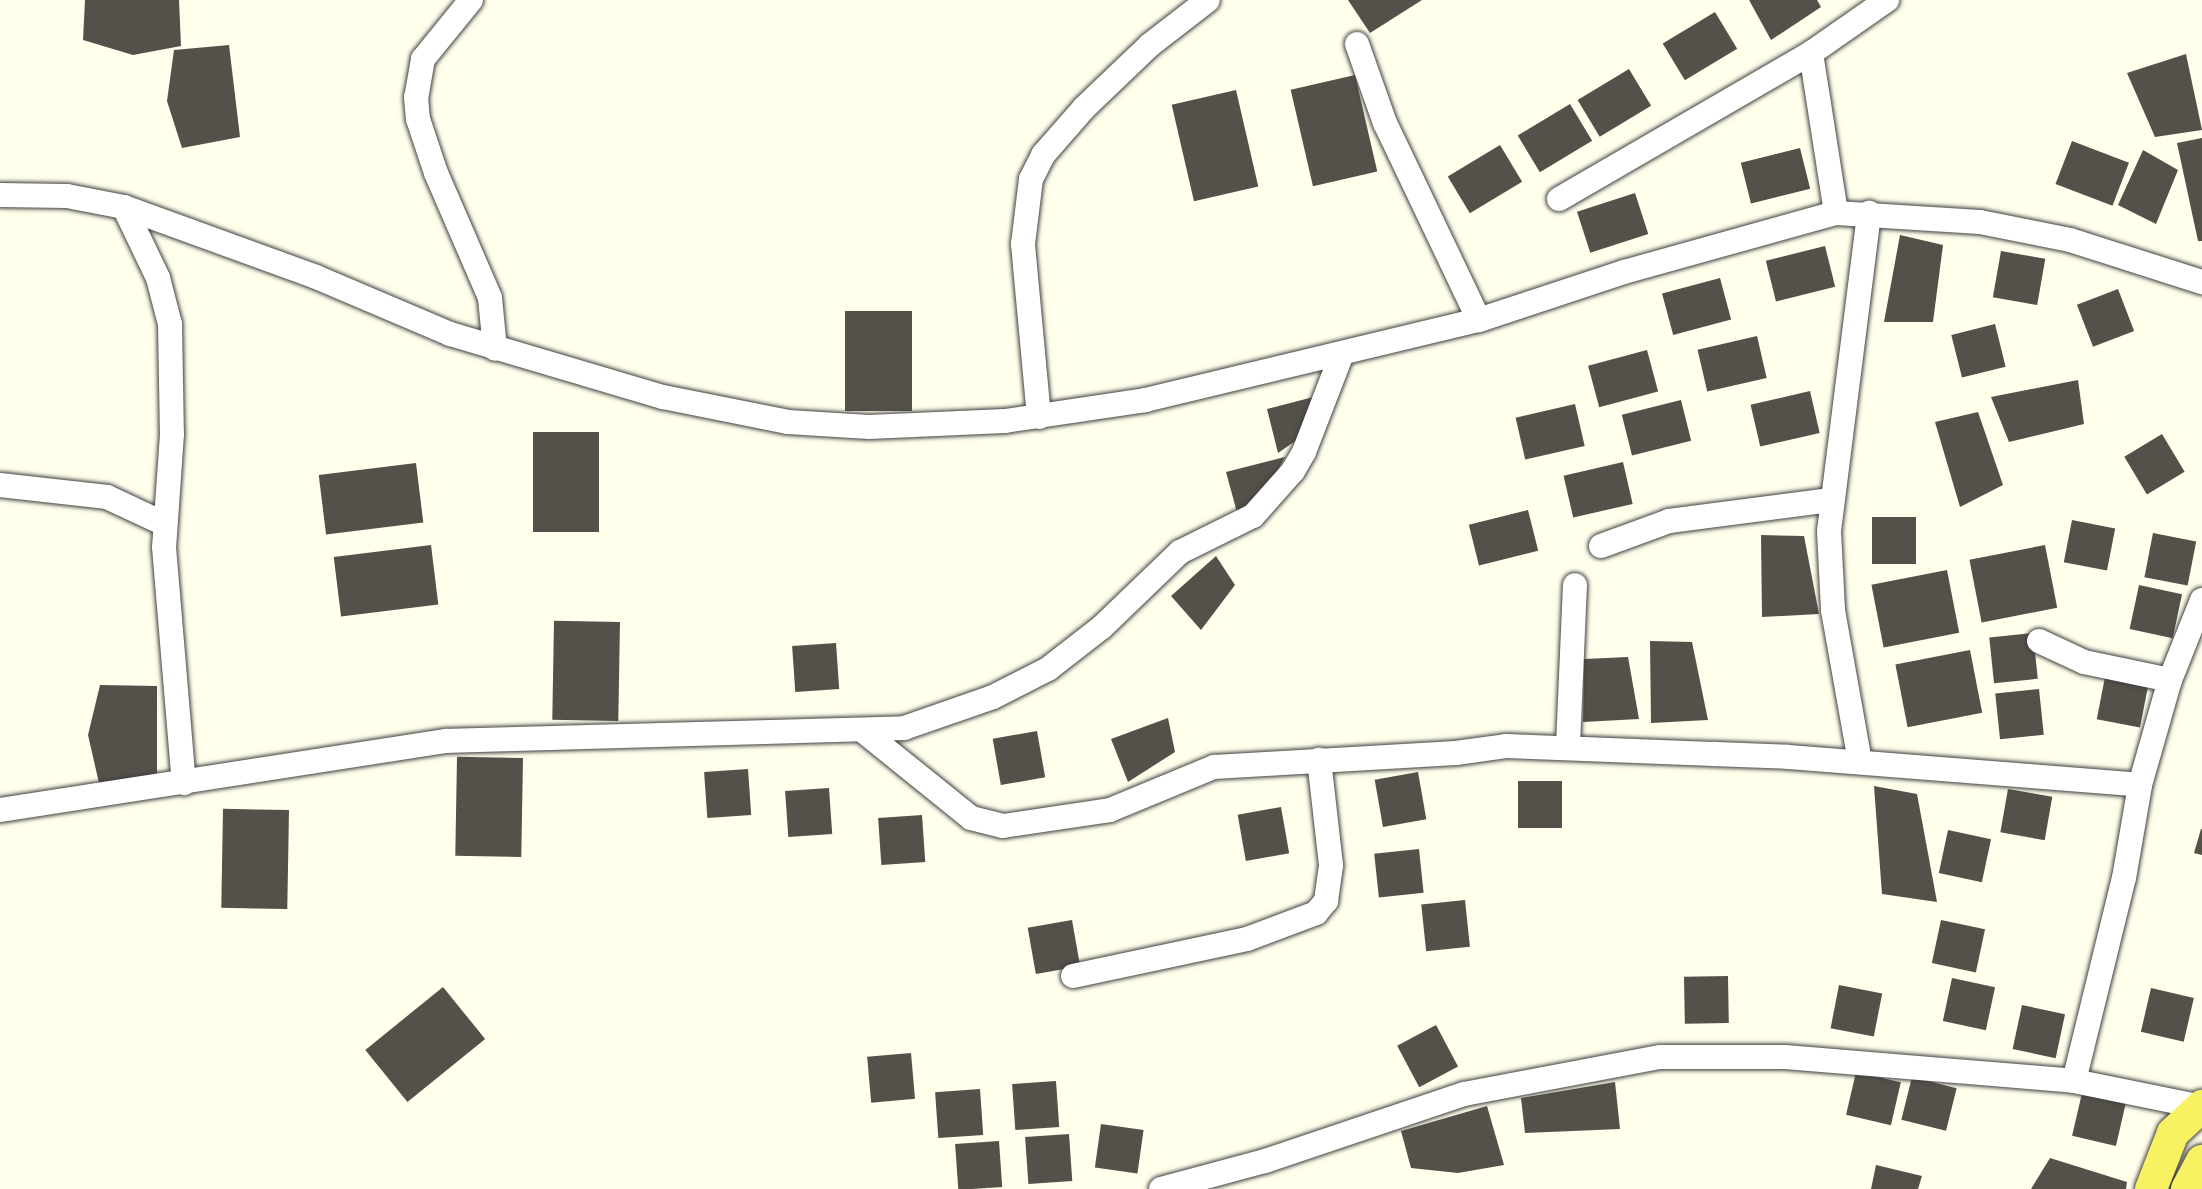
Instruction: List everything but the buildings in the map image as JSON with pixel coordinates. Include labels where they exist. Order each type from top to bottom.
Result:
[{"type":"main road","points":[[2151,1189],[2173,1133],[2202,1106]]},
{"type":"main road","points":[[2187,1189],[2202,1161]]},
{"type":"street","points":[[471,0],[423,59],[416,97],[418,119],[436,173],[490,298],[495,349]]},
{"type":"street","points":[[1039,417],[1023,244],[1031,179],[1043,155],[1084,108],[1150,45],[1208,0]]},
{"type":"street","points":[[1559,199],[1811,53],[1887,0]]},
{"type":"street","points":[[1357,44],[1385,123],[1479,320]]},
{"type":"street","points":[[1811,53],[1836,213]]},
{"type":"street","points":[[0,184],[28,193]]},
{"type":"street","points":[[0,195],[28,193],[98,199],[316,277],[407,319],[495,349],[663,397],[788,422],[869,427],[1039,417],[1145,400],[1341,356],[1479,320],[1624,272],[1836,213],[1980,222],[2070,240],[2202,282]]},
{"type":"street","points":[[124,207],[158,278],[170,324],[173,398],[165,524],[165,577],[184,783]]},
{"type":"street","points":[[1860,762],[1833,610],[1831,500],[1869,213]]},
{"type":"street","points":[[0,810],[446,741],[904,728],[993,696],[1048,669],[1102,627],[1181,552],[1253,516],[1299,462],[1341,356]]},
{"type":"street","points":[[0,485],[107,497],[165,524]]},
{"type":"street","points":[[1601,546],[1669,521],[1831,500]]},
{"type":"street","points":[[1568,746],[1575,586]]},
{"type":"street","points":[[2074,1081],[2123,878],[2140,785],[2170,680],[2202,600]]},
{"type":"street","points":[[2039,641],[2084,662],[2170,680]]},
{"type":"street","points":[[862,730],[971,818],[1003,827],[1110,810],[1214,767],[1506,746],[1568,746],[1860,762],[2140,785]]},
{"type":"street","points":[[1073,976],[1260,936],[1316,914],[1326,901],[1331,865],[1319,760]]},
{"type":"street","points":[[1161,1189],[1265,1161],[1464,1094],[1660,1057],[1785,1057],[2074,1081],[2202,1106]]}]
